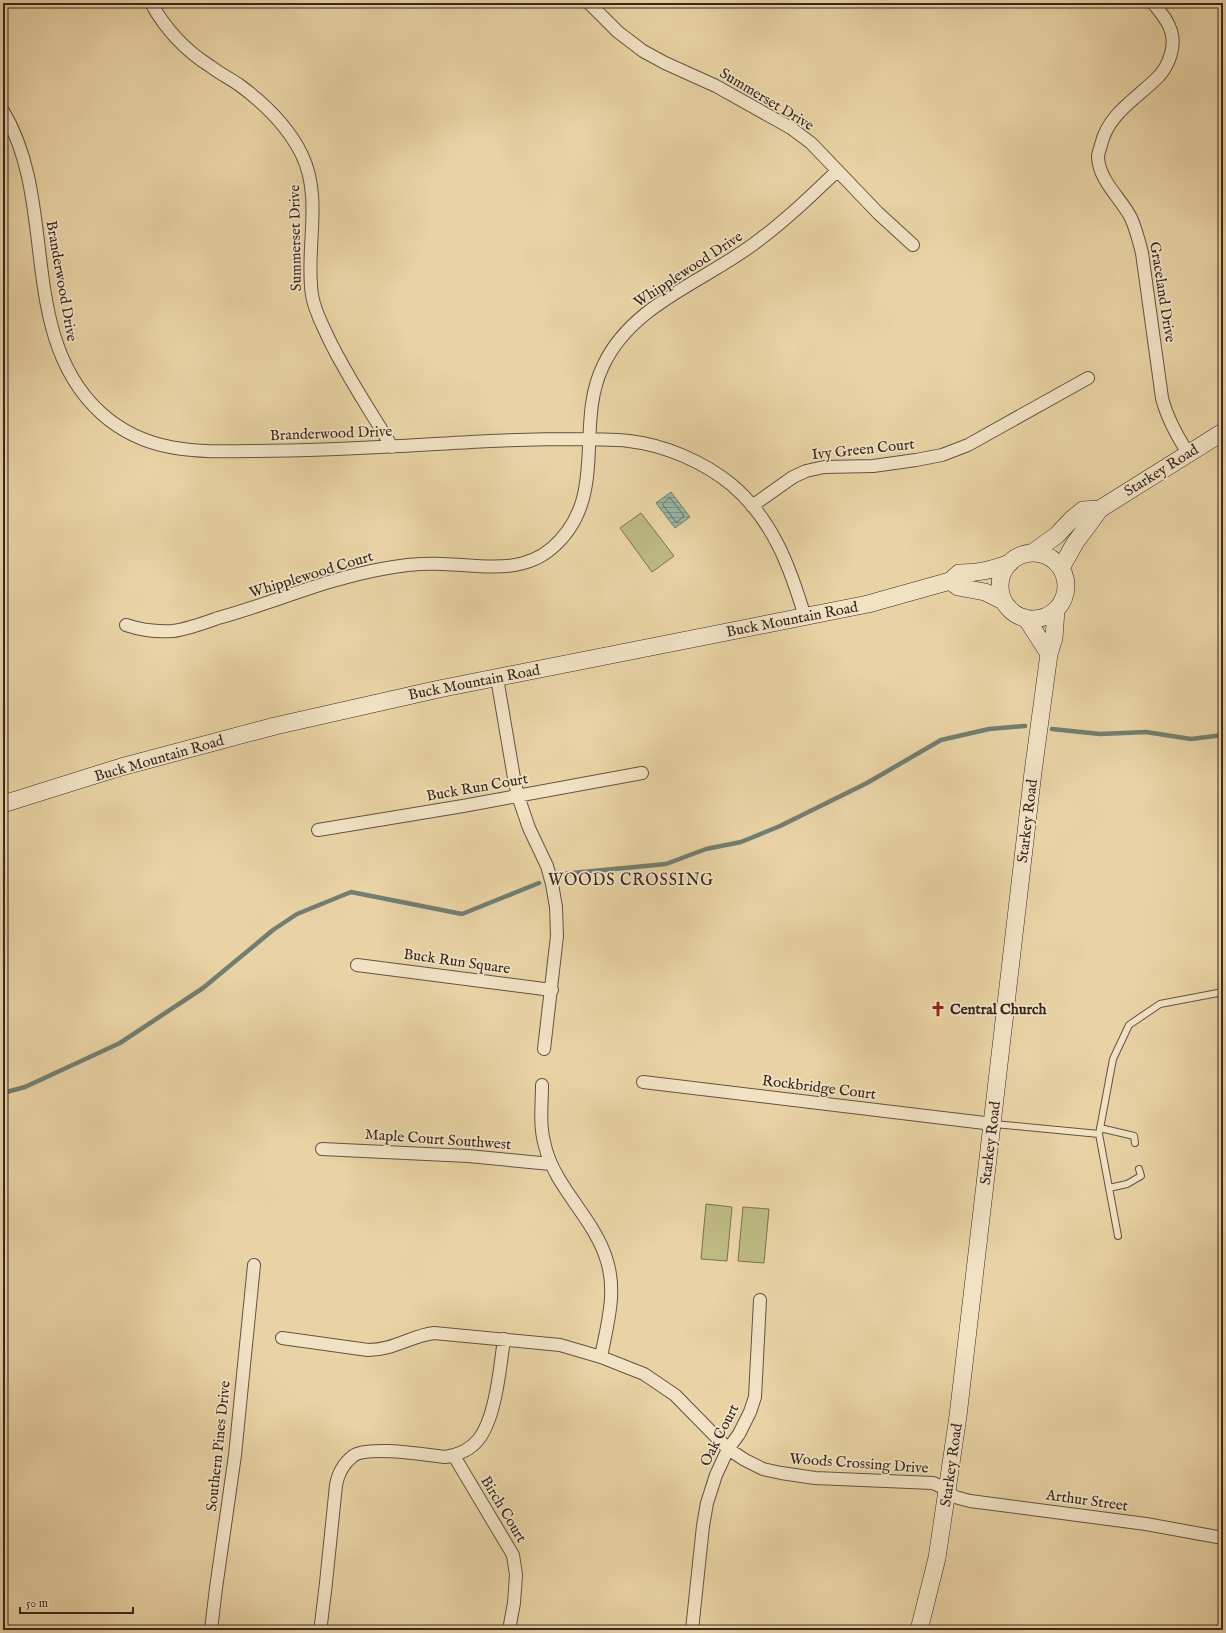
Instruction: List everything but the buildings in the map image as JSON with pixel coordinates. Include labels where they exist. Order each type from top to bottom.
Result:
[{"type":"main road","name":"Starkey Road","points":[[1061,568],[1075,543],[1100,509],[1223,432]]},
{"type":"main road","name":"Starkey Road","points":[[1032,553],[1057,535],[1083,510],[1100,509]]},
{"type":"main road","points":[[1032,553],[1043,555],[1053,560],[1061,568],[1065,579],[1066,590],[1063,601],[1056,610],[1047,616],[1036,619],[1016,615],[1008,609],[1003,601],[1000,591],[1000,580],[1010,563],[1024,554],[1032,553]]},
{"type":"main road","name":"Buck Mountain Road","points":[[3,804],[122,767],[275,726],[440,689],[868,604],[950,581],[959,573],[978,573],[993,570],[1010,563]]},
{"type":"main road","points":[[950,581],[958,587],[985,592],[1003,601]]},
{"type":"main road","name":"Starkey Road","points":[[919,1630],[937,1558],[959,1408],[1033,772],[1049,654],[1054,638],[1056,610]]},
{"type":"main road","points":[[1026,618],[1049,654]]},
{"type":"street","name":"Summerset Drive","points":[[151,3],[168,28],[186,48],[209,66],[238,84],[281,122],[293,138],[303,156],[310,176],[313,197],[310,278],[312,296],[318,314],[336,354],[392,447]]},
{"type":"street","name":"Summerset Drive","points":[[589,3],[618,32],[643,50],[665,63],[723,89],[791,128],[811,143],[836,171],[878,213],[913,244]]},
{"type":"street","name":"Graceland Drive","points":[[1153,3],[1167,21],[1172,32],[1173,45],[1171,55],[1159,76],[1118,113],[1109,125],[1102,140],[1098,157],[1105,178],[1131,218],[1138,235],[1142,253],[1162,398],[1174,432],[1188,454]]},
{"type":"street","name":"Branderwood Drive","points":[[3,111],[19,144],[27,176],[54,338],[62,359],[72,380],[86,398],[102,415],[126,431],[148,441],[175,449],[199,452],[392,447],[532,438],[629,441],[659,447],[683,456],[713,472],[732,485],[752,506],[770,530],[783,553],[796,585],[805,617]]},
{"type":"street","name":"Whipplewood Drive","points":[[590,440],[593,401],[601,368],[611,350],[624,333],[642,317],[669,297],[723,265],[759,241],[797,209],[836,171]]},
{"type":"street","name":"Ivy Green Court","points":[[752,506],[793,477],[806,471],[824,467],[873,466],[916,460],[942,454],[968,445],[1088,378]]},
{"type":"street","name":"Whipplewood Court","points":[[126,625],[156,631],[175,631],[253,609],[345,578],[381,569],[418,564],[498,568],[516,566],[533,560],[549,551],[563,539],[574,523],[582,506],[586,487],[590,440]]},
{"type":"street","points":[[497,678],[518,796],[529,828],[547,866],[556,907],[557,936],[552,990],[544,1049]]},
{"type":"street","name":"Buck Run Court","points":[[318,830],[642,773]]},
{"type":"street","name":"Buck Run Square","points":[[357,965],[552,990]]},
{"type":"street","name":"Rockbridge Court","points":[[643,1082],[992,1124]]},
{"type":"street","points":[[542,1086],[541,1128],[545,1147],[551,1164],[599,1238],[608,1261],[611,1281],[611,1305],[601,1357]]},
{"type":"street","name":"Maple Court Southwest","points":[[322,1148],[468,1156],[551,1164]]},
{"type":"street","name":"Southern Pines Drive","points":[[211,1630],[235,1455],[254,1265]]},
{"type":"street","name":"Oak Court","points":[[692,1630],[703,1526],[707,1503],[716,1475],[728,1449],[740,1434],[755,1397],[760,1300]]},
{"type":"street","name":"Woods Crossing Drive","points":[[282,1338],[378,1350],[392,1347],[420,1335],[434,1333],[560,1345],[601,1357],[653,1379],[675,1396],[728,1449],[744,1460],[763,1469],[815,1478],[933,1483],[942,1487],[947,1493]]},
{"type":"street","points":[[321,1624],[336,1485],[344,1465],[354,1455],[363,1452],[377,1451],[445,1457],[454,1456],[470,1448],[478,1441],[485,1430],[494,1403],[504,1339]]},
{"type":"street","name":"Birch Court","points":[[454,1456],[514,1555],[516,1575],[514,1603],[509,1630]]},
{"type":"street","name":"Arthur Street","points":[[947,1493],[970,1501],[1146,1524],[1223,1538]]},
{"type":"lane","points":[[1118,1236],[1099,1131],[1113,1059],[1129,1025],[1160,1004],[1223,992]]},
{"type":"lane","points":[[992,1124],[1099,1131],[1134,1136],[1135,1143]]},
{"type":"lane","points":[[1109,1188],[1127,1184],[1141,1176],[1140,1169]]},
{"type":"shaded area","points":[[641,513],[674,556],[652,572],[620,528]]},
{"type":"shaded area","points":[[706,1204],[732,1207],[727,1261],[701,1259]]},
{"type":"shaded area","points":[[743,1207],[769,1209],[764,1263],[738,1261]]},
{"type":"water","points":[[671,492],[690,517],[675,528],[656,503]]},
{"type":"waterway","points":[[562,874],[666,864],[706,849],[741,842],[780,826],[867,783],[941,740],[989,729],[1025,726]]},
{"type":"waterway","points":[[1052,729],[1100,734],[1146,732],[1191,739],[1223,735]]},
{"type":"waterway","points":[[3,1093],[25,1087],[120,1043],[203,988],[273,930],[297,914],[351,892],[462,914],[539,883]]},
{"type":"place","name":"Central Church","points":[[938,1009]]},
{"type":"district","name":"WOODS CROSSING","points":[[631,879]]}]
